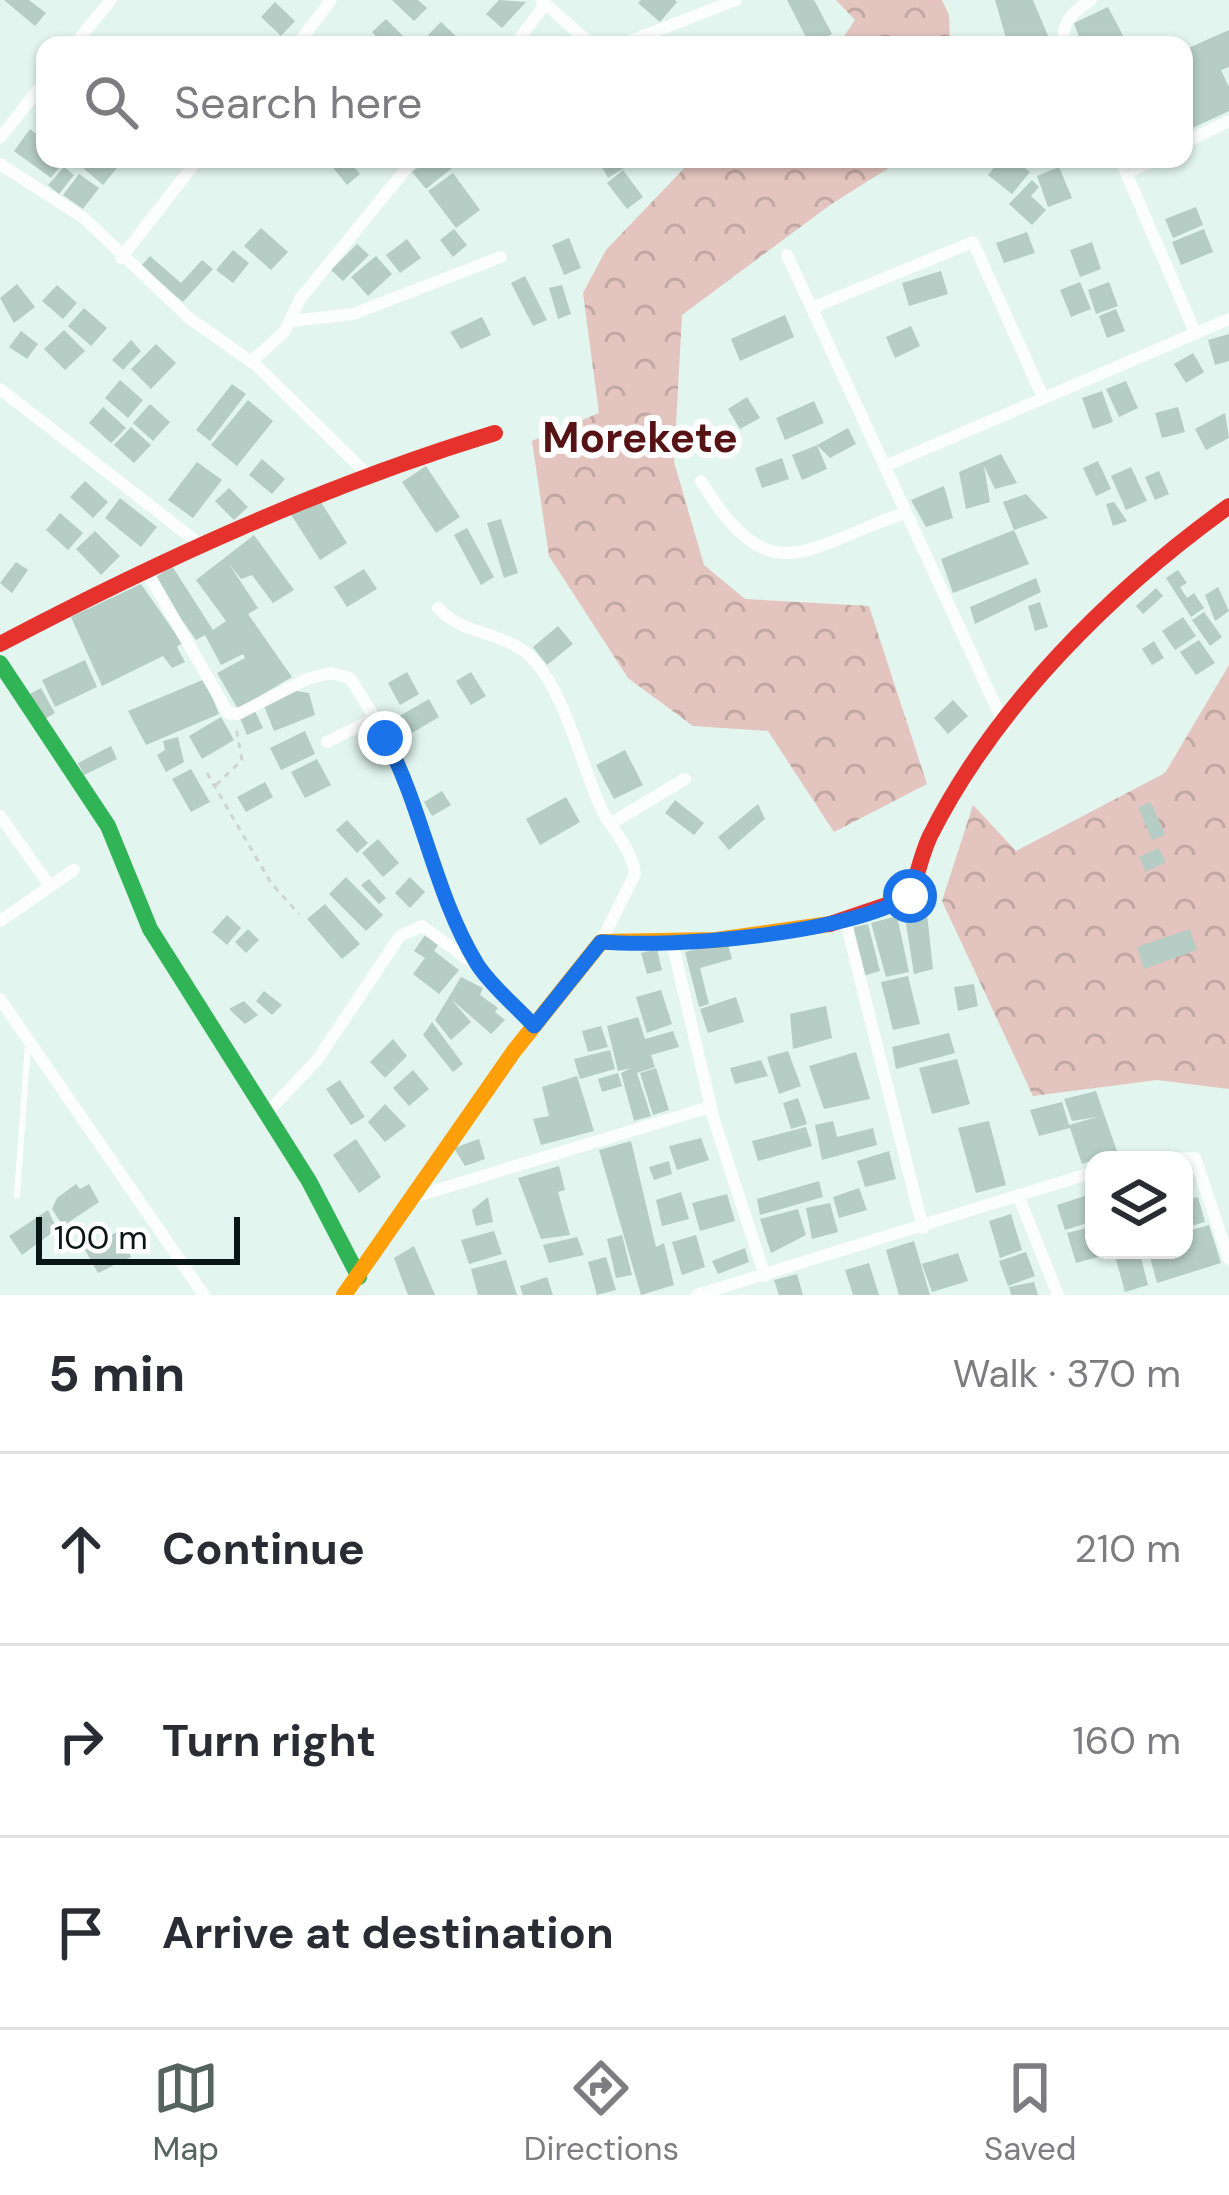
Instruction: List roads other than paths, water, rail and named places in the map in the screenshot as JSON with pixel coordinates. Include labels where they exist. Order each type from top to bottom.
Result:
[{"type":"street","points":[[81,36],[111,0]]},
{"type":"street","points":[[305,36],[332,0]]},
{"type":"street","points":[[643,36],[736,0]]},
{"type":"street","points":[[1064,36],[1069,19],[1091,0]]},
{"type":"street","points":[[521,36],[543,2],[582,36]]},
{"type":"street","points":[[0,138],[36,92]]},
{"type":"street","points":[[1193,139],[1229,121]]},
{"type":"street","points":[[0,164],[84,218],[189,318],[251,362],[367,474]]},
{"type":"street","points":[[121,258],[191,168]]},
{"type":"street","points":[[251,362],[292,321],[301,298],[407,168]]},
{"type":"street","points":[[1124,168],[1195,332]]},
{"type":"street","points":[[814,307],[973,242],[1042,395]]},
{"type":"street","points":[[787,255],[1005,727]]},
{"type":"street","points":[[292,321],[353,314],[501,257]]},
{"type":"street","points":[[885,466],[1229,319]]},
{"type":"street","points":[[0,389],[197,542]]},
{"type":"street","points":[[0,644],[197,542],[367,474],[495,433]]},
{"type":"street","points":[[701,481],[735,533],[773,555],[807,552],[904,512]]},
{"type":"street","points":[[601,942],[673,942],[845,919],[889,909],[910,896],[930,836],[1043,677],[1114,602],[1229,506]]},
{"type":"street","points":[[145,568],[228,713],[234,715],[330,673],[350,678],[401,767],[428,854],[479,968]]},
{"type":"street","points":[[344,1295],[534,1026],[601,942],[635,874],[563,710],[536,666],[524,650],[451,622],[438,608]]},
{"type":"street","points":[[0,663],[108,826],[150,929],[266,1114],[359,1277]]},
{"type":"street","points":[[327,742],[375,718]]},
{"type":"street","points":[[610,824],[685,779]]},
{"type":"street","points":[[0,816],[50,886]]},
{"type":"street","points":[[0,921],[74,869]]},
{"type":"street","points":[[845,919],[923,1228]]},
{"type":"street","points":[[266,1114],[317,1060],[400,936],[422,926],[479,968],[534,1026]]},
{"type":"street","points":[[673,942],[710,1107],[765,1276]]},
{"type":"street","points":[[0,999],[204,1295]]},
{"type":"street","points":[[417,1196],[710,1107]]},
{"type":"street","points":[[1193,1158],[1229,1259]]},
{"type":"street","points":[[697,1295],[1085,1175]]},
{"type":"street","points":[[1018,1196],[1058,1295]]},
{"type":"lane","points":[[17,1195],[28,1042]]},
{"type":"district","name":"Morekete","points":[[640,437]]}]
